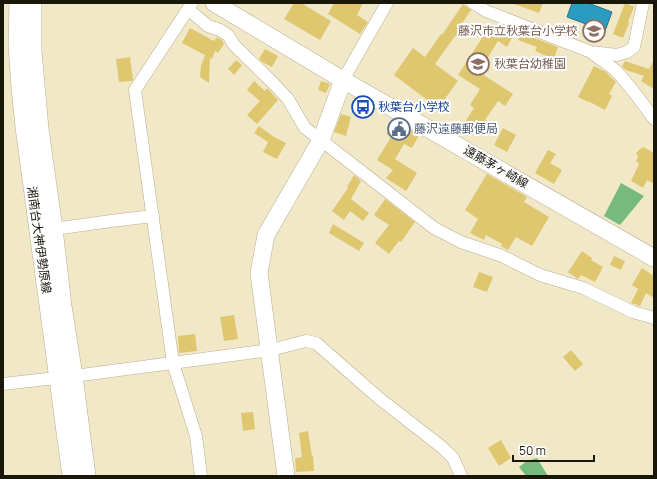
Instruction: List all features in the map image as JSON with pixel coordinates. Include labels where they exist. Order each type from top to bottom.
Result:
[{"type":"street","name":"湘南台大神伊勢原線","points":[[18,3],[17,44],[24,127],[66,377],[87,476]]},
{"type":"street","name":"湘南台大神伊勢原線","points":[[33,3],[33,51],[40,129],[63,306],[72,476]]},
{"type":"street","name":"遠藤茅ヶ崎線","points":[[214,3],[343,80],[654,258]]},
{"type":"street","points":[[286,476],[259,273],[266,235],[321,140],[343,80],[386,3]]},
{"type":"street","points":[[473,3],[486,11],[591,52],[615,70],[628,84],[654,119]]},
{"type":"street","points":[[591,52],[617,55],[627,52],[634,47],[643,3]]},
{"type":"street","points":[[201,476],[196,436],[173,363],[135,90],[190,6],[208,26],[220,30],[228,35],[234,44],[274,84],[288,99],[304,128],[434,228],[461,242],[502,256],[540,275],[583,288],[633,312],[654,318]]},
{"type":"street","points":[[54,229],[153,216]]},
{"type":"street","points":[[3,384],[270,350],[306,341],[316,343],[380,399],[443,448],[453,458],[461,476]]},
{"type":"green space","points":[[621,183],[644,196],[620,225],[604,216]]},
{"type":"green space","points":[[537,458],[548,476],[526,476],[519,467],[527,461]]},
{"type":"water","points":[[572,3],[588,3],[612,12],[605,31],[567,17]]},
{"type":"building","points":[[294,3],[301,3],[331,21],[320,40],[284,19]]},
{"type":"building","points":[[334,3],[363,3],[357,15],[368,22],[360,34],[328,14]]},
{"type":"building","points":[[514,3],[543,3],[539,13]]},
{"type":"building","points":[[625,3],[634,7],[623,38],[613,34]]},
{"type":"building","points":[[463,4],[471,10],[459,28],[464,31],[459,38],[455,36],[435,64],[458,81],[438,108],[394,75],[413,48],[425,57]]},
{"type":"building","points":[[491,24],[512,38],[507,47],[498,41],[479,72],[513,94],[505,106],[498,101],[479,132],[465,122],[474,108],[470,105],[480,89],[458,75]]},
{"type":"building","points":[[190,28],[214,41],[217,37],[222,40],[224,44],[218,53],[215,51],[212,59],[210,58],[209,83],[200,77],[201,66],[205,55],[182,43]]},
{"type":"building","points":[[521,33],[558,47],[554,59],[535,51],[537,47],[518,40]]},
{"type":"building","points":[[265,49],[278,56],[272,67],[259,59]]},
{"type":"building","points":[[130,57],[133,80],[119,82],[116,59]]},
{"type":"building","points":[[236,60],[242,65],[234,75],[228,69]]},
{"type":"building","points":[[654,60],[654,89],[641,81],[644,76],[626,70],[622,67],[625,61],[649,69]]},
{"type":"building","points":[[594,66],[606,72],[616,82],[609,94],[612,96],[605,110],[578,97]]},
{"type":"building","points":[[254,81],[265,91],[267,88],[278,100],[257,124],[247,115],[260,101],[247,90]]},
{"type":"building","points":[[321,81],[330,84],[326,93],[318,90]]},
{"type":"building","points":[[341,114],[351,117],[346,136],[334,132]]},
{"type":"building","points":[[393,120],[419,135],[412,148],[404,144],[395,159],[417,173],[406,191],[386,178],[393,170],[377,160],[391,137],[386,134]]},
{"type":"building","points":[[259,126],[274,137],[286,143],[277,159],[263,152],[268,142],[254,133]]},
{"type":"building","points":[[503,128],[516,135],[507,152],[494,145]]},
{"type":"building","points":[[643,147],[654,153],[654,184],[647,180],[643,188],[631,181],[639,164],[636,161],[638,157],[636,153]]},
{"type":"building","points":[[548,150],[556,154],[550,163],[562,170],[554,184],[535,173]]},
{"type":"building","points":[[487,174],[527,197],[524,202],[549,217],[532,246],[516,237],[508,250],[501,246],[502,244],[486,235],[484,240],[470,233],[478,219],[465,210]]},
{"type":"building","points":[[354,175],[361,181],[351,199],[369,213],[363,221],[350,211],[344,220],[332,211],[348,188],[347,187]]},
{"type":"building","points":[[385,199],[415,222],[401,242],[399,241],[389,254],[375,243],[389,225],[374,215]]},
{"type":"building","points":[[333,224],[364,243],[359,251],[329,233]]},
{"type":"building","points":[[582,251],[592,258],[591,260],[603,267],[595,282],[581,275],[578,279],[568,272]]},
{"type":"building","points":[[614,256],[625,261],[621,270],[610,265]]},
{"type":"building","points":[[642,268],[654,276],[654,298],[646,293],[640,306],[631,303],[638,289],[632,285]]},
{"type":"building","points":[[479,272],[493,277],[487,292],[473,287]]},
{"type":"building","points":[[234,315],[238,339],[224,341],[220,317]]},
{"type":"building","points":[[195,334],[197,351],[179,353],[178,336]]},
{"type":"building","points":[[571,350],[583,364],[575,371],[563,357]]},
{"type":"building","points":[[253,412],[255,429],[243,431],[241,413]]},
{"type":"building","points":[[308,431],[313,456],[314,471],[296,472],[295,458],[302,457],[299,433]]},
{"type":"building","points":[[501,440],[511,458],[499,466],[488,448]]},
{"type":"place","name":"藤沢市立秋葉台小学校","points":[[594,31]]},
{"type":"place","name":"秋葉台幼稚園","points":[[478,64]]},
{"type":"place","name":"秋葉台小学校","points":[[363,107]]},
{"type":"place","name":"藤沢遠藤郵便局","points":[[399,129]]}]
